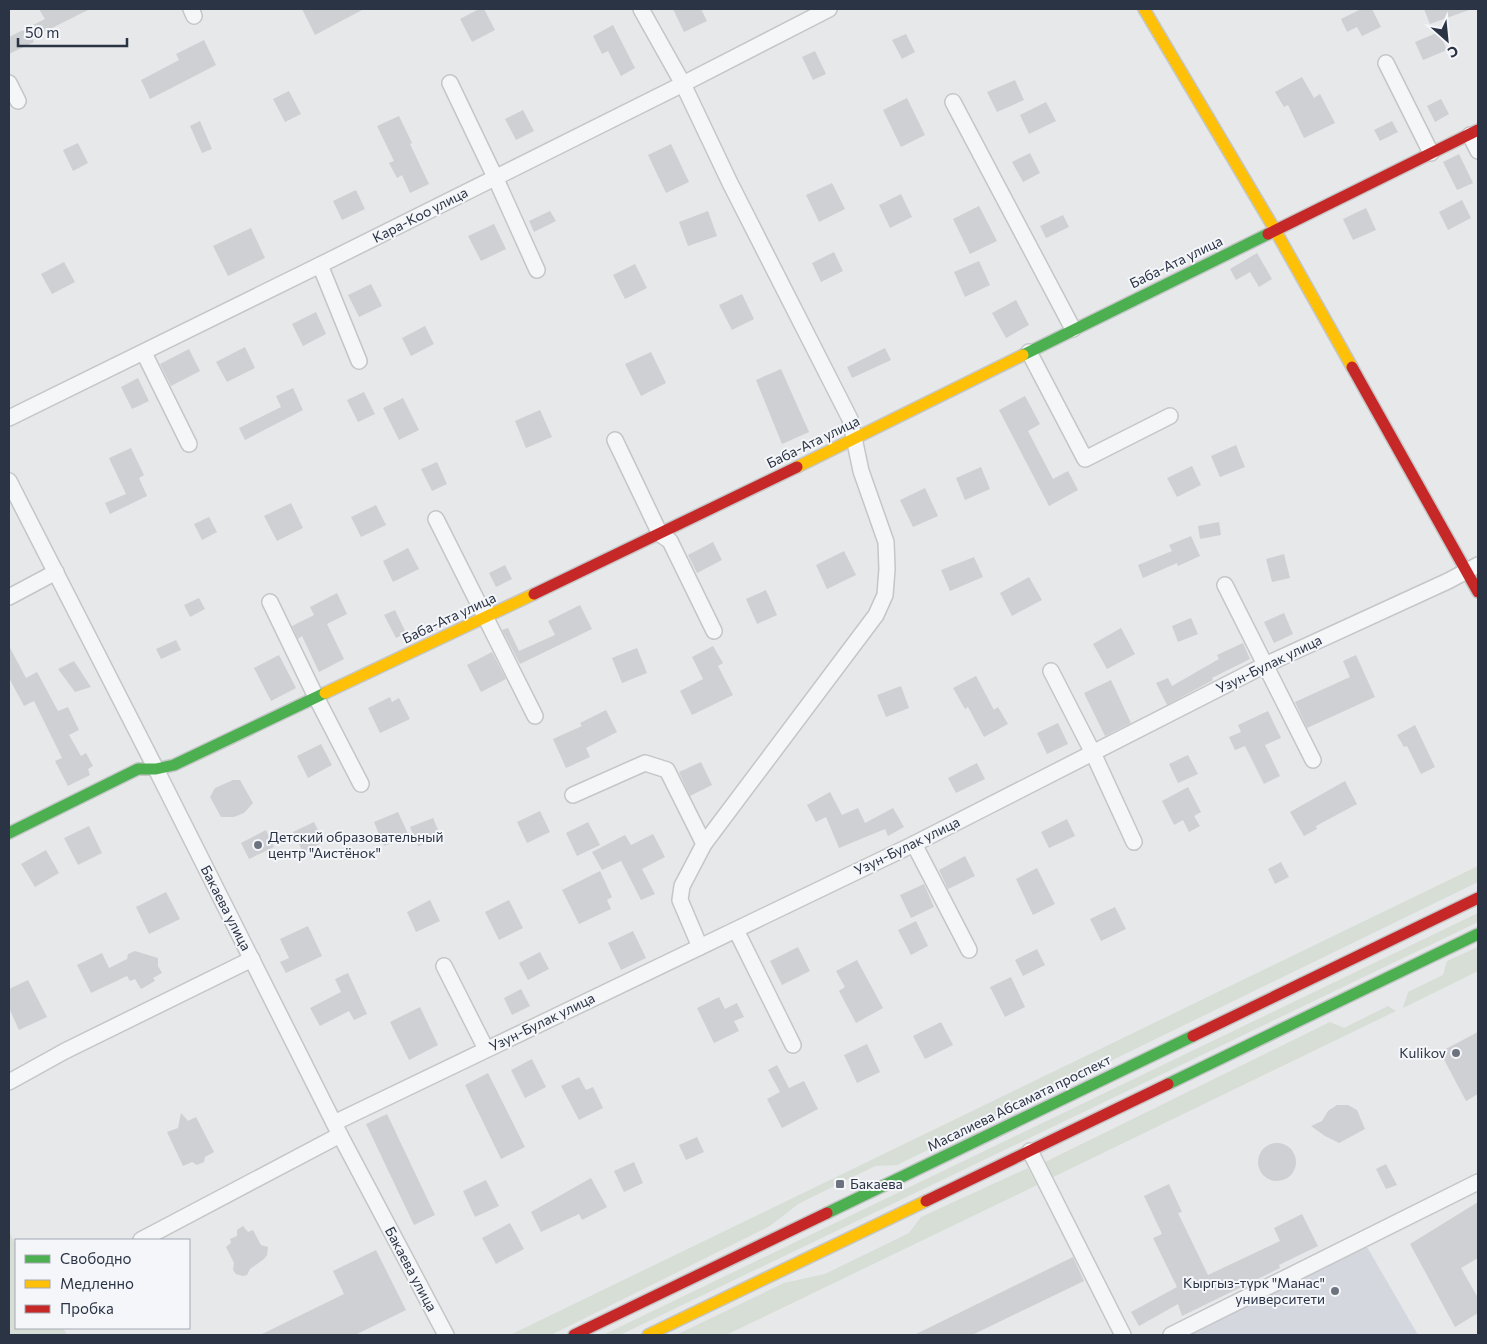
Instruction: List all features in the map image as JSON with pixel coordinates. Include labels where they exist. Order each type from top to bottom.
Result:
[{"type":"street","points":[[641,9],[683,84],[730,183],[850,419],[861,471],[886,542],[887,569],[885,595],[876,615],[704,844],[682,886],[680,900],[700,947]]},
{"type":"street","name":"Кара-Коо улица","points":[[9,418],[144,353],[683,84],[829,9]]},
{"type":"street","points":[[1144,9],[1472,568],[1478,592]]},
{"type":"street","points":[[1386,62],[1431,153]]},
{"type":"street","points":[[9,83],[18,101]]},
{"type":"street","points":[[450,83],[537,270]]},
{"type":"street","points":[[953,102],[1074,329]]},
{"type":"street","points":[[1474,133],[1478,151]]},
{"type":"street","name":"Баба-Ата улица","points":[[9,833],[138,769],[156,769],[174,765],[660,534],[1474,133]]},
{"type":"street","points":[[320,265],[359,361]]},
{"type":"street","points":[[1029,352],[1085,459],[1170,416]]},
{"type":"street","points":[[144,353],[189,444]]},
{"type":"street","points":[[615,440],[660,534],[670,541],[714,631]]},
{"type":"street","name":"Бакаева улица","points":[[9,481],[337,1129],[446,1335]]},
{"type":"street","points":[[436,519],[535,716]]},
{"type":"street","name":"Узун-Булак улица","points":[[143,1239],[337,1129],[486,1049],[914,844],[1265,665],[1448,581],[1472,568]]},
{"type":"street","points":[[9,597],[56,572]]},
{"type":"street","points":[[1225,585],[1313,760]]},
{"type":"street","points":[[270,602],[361,784]]},
{"type":"street","points":[[1051,671],[1093,753],[1134,842]]},
{"type":"street","points":[[573,795],[645,762],[666,770],[704,844]]},
{"type":"street","points":[[914,844],[969,950]]},
{"type":"street","name":"Масалиева Абсамата проспект","points":[[574,1335],[1478,898]]},
{"type":"street","points":[[736,930],[793,1045]]},
{"type":"street","points":[[648,1335],[1478,934]]},
{"type":"street","points":[[9,1082],[65,1051],[252,959]]},
{"type":"street","points":[[444,966],[486,1049]]},
{"type":"street","points":[[1030,1151],[1123,1335]]},
{"type":"street","points":[[1172,1335],[1478,1182]]},
{"type":"shaded area","points":[[1478,866],[1478,882],[897,1165],[875,1166],[798,1204],[770,1226],[551,1335],[510,1335]]},
{"type":"shaded area","points":[[1478,913],[1478,922],[620,1335],[603,1335]]},
{"type":"shaded area","points":[[1478,947],[1478,971],[1403,1008],[1408,992],[1443,975],[1447,961]]},
{"type":"shaded area","points":[[1388,1006],[1396,1011],[1045,1181],[1037,1166],[1330,1022],[1344,1028]]},
{"type":"shaded area","points":[[1028,1168],[1037,1185],[726,1335],[676,1335],[784,1283],[825,1274],[909,1233],[921,1217]]},
{"type":"shaded area","points":[[9,1232],[15,1243],[15,1329],[64,1329],[67,1335],[9,1335]]},
{"type":"shaded area","name":"Кыргыз-түрк \"Манас\" университети","points":[[1367,1247],[1418,1335],[1187,1335]]},
{"type":"building","points":[[39,9],[90,9],[32,38],[34,42],[9,54],[9,37],[45,19]]},
{"type":"building","points":[[302,9],[364,9],[315,35]]},
{"type":"building","points":[[479,9],[484,9],[495,30],[472,42],[460,19]]},
{"type":"building","points":[[673,9],[701,9],[707,21],[684,32]]},
{"type":"building","points":[[1361,9],[1372,9],[1381,27],[1362,36],[1357,27],[1347,32],[1341,19]]},
{"type":"building","points":[[1424,9],[1469,9],[1469,10],[1430,24]]},
{"type":"building","points":[[613,25],[635,68],[621,76],[608,51],[602,54],[593,36]]},
{"type":"building","points":[[1439,32],[1447,50],[1423,60],[1415,42]]},
{"type":"building","points":[[906,34],[915,52],[902,59],[892,40]]},
{"type":"building","points":[[204,40],[216,65],[150,99],[141,80],[179,60],[176,54]]},
{"type":"building","points":[[815,51],[826,74],[813,80],[802,57]]},
{"type":"building","points":[[1302,77],[1314,98],[1320,94],[1335,123],[1304,138],[1288,105],[1284,107],[1275,92]]},
{"type":"building","points":[[1015,80],[1024,100],[997,112],[987,92]]},
{"type":"building","points":[[289,91],[301,114],[285,122],[273,99]]},
{"type":"building","points":[[907,98],[925,135],[901,147],[883,110]]},
{"type":"building","points":[[1441,99],[1449,114],[1435,122],[1427,106]]},
{"type":"building","points":[[1046,102],[1056,121],[1029,134],[1020,115]]},
{"type":"building","points":[[523,110],[534,131],[516,140],[505,119]]},
{"type":"building","points":[[399,116],[429,184],[410,193],[402,175],[397,178],[389,163],[394,161],[377,126]]},
{"type":"building","points":[[200,121],[212,149],[202,153],[190,126]]},
{"type":"building","points":[[1392,121],[1398,132],[1380,141],[1374,130]]},
{"type":"building","points":[[78,143],[88,163],[73,171],[63,150]]},
{"type":"building","points":[[671,144],[689,182],[666,193],[648,155]]},
{"type":"building","points":[[1030,153],[1040,173],[1023,182],[1012,162]]},
{"type":"building","points":[[1459,154],[1473,183],[1457,190],[1443,162]]},
{"type":"building","points":[[832,183],[845,209],[819,222],[806,195]]},
{"type":"building","points":[[356,190],[365,209],[342,220],[333,201]]},
{"type":"building","points":[[901,194],[912,217],[890,228],[879,205]]},
{"type":"building","points":[[1462,200],[1471,218],[1448,230],[1439,212]]},
{"type":"building","points":[[979,206],[997,241],[970,254],[953,219]]},
{"type":"building","points":[[1366,208],[1376,230],[1353,240],[1343,219]]},
{"type":"building","points":[[550,211],[556,221],[534,232],[529,221]]},
{"type":"building","points":[[708,211],[717,236],[688,246],[679,222]]},
{"type":"building","points":[[1063,215],[1069,227],[1046,238],[1040,226]]},
{"type":"building","points":[[494,224],[506,249],[481,261],[468,236]]},
{"type":"building","points":[[251,228],[265,258],[228,276],[213,246]]},
{"type":"building","points":[[834,252],[843,271],[821,282],[812,263]]},
{"type":"building","points":[[1257,253],[1272,279],[1259,287],[1250,272],[1236,280],[1230,269]]},
{"type":"building","points":[[979,261],[990,285],[965,297],[954,272]]},
{"type":"building","points":[[64,262],[75,282],[52,294],[41,274]]},
{"type":"building","points":[[635,264],[647,288],[625,299],[613,275]]},
{"type":"building","points":[[371,284],[382,306],[359,317],[348,295]]},
{"type":"building","points":[[742,294],[754,319],[732,330],[719,305]]},
{"type":"building","points":[[1016,300],[1029,325],[1006,338],[992,313]]},
{"type":"building","points":[[316,312],[326,334],[303,346],[292,324]]},
{"type":"building","points":[[425,326],[434,344],[411,356],[402,338]]},
{"type":"building","points":[[245,347],[255,368],[227,382],[216,362]]},
{"type":"building","points":[[885,348],[891,360],[852,378],[847,367]]},
{"type":"building","points":[[189,349],[200,371],[171,386],[160,364]]},
{"type":"building","points":[[651,352],[666,383],[641,396],[625,364]]},
{"type":"building","points":[[781,369],[809,432],[782,444],[756,380]]},
{"type":"building","points":[[138,378],[149,401],[132,409],[121,387]]},
{"type":"building","points":[[293,388],[303,410],[245,440],[239,428],[281,407],[276,396]]},
{"type":"building","points":[[364,392],[375,414],[358,422],[347,400]]},
{"type":"building","points":[[1025,396],[1040,424],[1028,431],[1053,479],[1068,471],[1078,490],[1049,506],[999,410]]},
{"type":"building","points":[[403,398],[419,430],[399,440],[383,408]]},
{"type":"building","points":[[540,410],[552,437],[526,448],[515,421]]},
{"type":"building","points":[[1236,445],[1245,467],[1220,477],[1211,456]]},
{"type":"building","points":[[131,448],[144,475],[139,478],[147,496],[110,514],[105,503],[126,494],[109,458]]},
{"type":"building","points":[[437,462],[447,484],[432,491],[421,469]]},
{"type":"building","points":[[1192,466],[1201,485],[1177,497],[1167,478]]},
{"type":"building","points":[[981,467],[990,489],[965,500],[956,478]]},
{"type":"building","points":[[925,488],[938,516],[913,527],[900,500]]},
{"type":"building","points":[[291,503],[303,528],[277,541],[264,516]]},
{"type":"building","points":[[376,505],[386,525],[361,537],[351,517]]},
{"type":"building","points":[[209,517],[217,532],[202,540],[194,524]]},
{"type":"building","points":[[1219,522],[1221,535],[1200,539],[1198,526]]},
{"type":"building","points":[[1191,536],[1200,556],[1178,566],[1177,563],[1143,578],[1138,565],[1172,551],[1169,545]]},
{"type":"building","points":[[713,542],[722,560],[697,573],[688,555]]},
{"type":"building","points":[[408,548],[419,569],[393,582],[383,561]]},
{"type":"building","points":[[844,551],[856,575],[827,589],[816,565]]},
{"type":"building","points":[[1284,554],[1290,578],[1272,582],[1266,559]]},
{"type":"building","points":[[974,557],[983,577],[950,591],[941,570]]},
{"type":"building","points":[[505,565],[512,579],[496,587],[489,573]]},
{"type":"building","points":[[1029,577],[1042,600],[1012,616],[1000,593]]},
{"type":"building","points":[[766,590],[777,615],[757,624],[746,599]]},
{"type":"building","points":[[337,593],[347,614],[327,624],[344,659],[319,672],[302,636],[298,639],[292,626],[314,615],[310,607]]},
{"type":"building","points":[[199,598],[205,609],[190,617],[184,605]]},
{"type":"building","points":[[580,605],[592,629],[520,664],[502,630],[508,628],[519,651],[555,635],[548,621]]},
{"type":"building","points":[[395,610],[406,633],[396,638],[384,615]]},
{"type":"building","points":[[1284,613],[1293,634],[1274,643],[1264,622]]},
{"type":"building","points":[[1191,618],[1198,634],[1178,642],[1172,626]]},
{"type":"building","points":[[1121,628],[1135,654],[1107,669],[1093,644]]},
{"type":"building","points":[[176,640],[181,650],[161,659],[156,649]]},
{"type":"building","points":[[1243,643],[1250,659],[1212,678],[1213,680],[1167,705],[1156,683],[1168,678],[1172,686],[1219,659],[1217,655]]},
{"type":"building","points":[[9,646],[26,678],[37,672],[58,711],[68,707],[79,730],[69,735],[81,756],[86,753],[93,766],[88,769],[90,775],[68,786],[55,761],[62,758],[34,701],[24,706],[9,678]]},
{"type":"building","points":[[713,646],[723,663],[718,666],[733,695],[692,715],[680,691],[703,679],[692,657]]},
{"type":"building","points":[[637,648],[647,673],[622,683],[612,658]]},
{"type":"building","points":[[492,652],[506,679],[481,692],[467,665]]},
{"type":"building","points":[[279,655],[296,688],[271,701],[254,668]]},
{"type":"building","points":[[1356,655],[1375,697],[1307,728],[1295,702],[1350,677],[1343,661]]},
{"type":"building","points":[[74,661],[91,687],[75,692],[58,669]]},
{"type":"building","points":[[976,676],[994,710],[998,707],[1008,724],[984,737],[968,707],[965,709],[953,688]]},
{"type":"building","points":[[1111,680],[1131,723],[1105,736],[1084,693]]},
{"type":"building","points":[[901,686],[909,708],[886,717],[877,695]]},
{"type":"building","points":[[390,697],[392,702],[399,698],[410,719],[380,733],[368,708]]},
{"type":"building","points":[[606,710],[617,732],[586,748],[590,757],[566,768],[553,739],[582,726],[580,723]]},
{"type":"building","points":[[1268,711],[1281,738],[1265,745],[1280,776],[1264,784],[1245,746],[1235,750],[1229,737],[1241,732],[1238,725]]},
{"type":"building","points":[[1058,723],[1068,744],[1047,754],[1037,733]]},
{"type":"building","points":[[1415,725],[1435,767],[1421,774],[1407,746],[1404,747],[1397,735]]},
{"type":"building","points":[[321,744],[332,765],[308,778],[297,756]]},
{"type":"building","points":[[1188,755],[1198,774],[1178,783],[1169,764]]},
{"type":"building","points":[[701,762],[712,785],[690,796],[679,772]]},
{"type":"building","points":[[977,763],[985,779],[956,793],[948,778]]},
{"type":"building","points":[[233,780],[240,780],[253,803],[244,813],[234,817],[221,817],[210,797],[215,788]]},
{"type":"building","points":[[1345,781],[1357,804],[1316,826],[1317,829],[1304,836],[1290,812]]},
{"type":"building","points":[[1188,787],[1201,812],[1194,816],[1200,826],[1189,832],[1183,820],[1174,825],[1162,801]]},
{"type":"building","points":[[830,792],[842,815],[858,808],[865,823],[893,808],[904,827],[888,836],[885,829],[839,848],[826,817],[816,822],[807,805]]},
{"type":"building","points":[[540,811],[550,832],[527,843],[517,822]]},
{"type":"building","points":[[398,812],[409,836],[384,846],[374,822]]},
{"type":"building","points":[[433,818],[441,837],[418,846],[410,827]]},
{"type":"building","points":[[1067,819],[1075,836],[1049,848],[1041,832]]},
{"type":"building","points":[[314,822],[324,842],[303,852],[293,832]]},
{"type":"building","points":[[588,822],[600,845],[577,856],[566,833]]},
{"type":"building","points":[[89,826],[102,853],[78,865],[64,838]]},
{"type":"building","name":"Детский образовательный центр \"Аистёнок\"","points":[[266,830],[274,847],[249,859],[241,843]]},
{"type":"building","points":[[653,834],[665,857],[642,869],[655,894],[641,900],[621,861],[602,870],[592,852],[625,835],[631,845]]},
{"type":"building","points":[[46,850],[59,873],[35,887],[21,864]]},
{"type":"building","points":[[965,856],[975,876],[948,889],[939,870]]},
{"type":"building","points":[[1281,862],[1289,877],[1275,884],[1268,869]]},
{"type":"building","points":[[1037,868],[1055,904],[1033,915],[1016,879]]},
{"type":"building","points":[[600,871],[612,897],[607,900],[611,909],[579,924],[562,890]]},
{"type":"building","points":[[924,884],[934,907],[911,918],[900,895]]},
{"type":"building","points":[[166,892],[180,919],[149,934],[136,907]]},
{"type":"building","points":[[430,900],[440,921],[416,932],[407,912]]},
{"type":"building","points":[[509,900],[523,928],[499,940],[485,912]]},
{"type":"building","points":[[1115,907],[1126,929],[1101,941],[1090,919]]},
{"type":"building","points":[[916,921],[928,946],[911,955],[898,930]]},
{"type":"building","points":[[308,926],[322,956],[286,973],[280,962],[289,958],[280,939]]},
{"type":"building","points":[[633,931],[646,958],[621,970],[608,943]]},
{"type":"building","points":[[798,947],[810,971],[782,985],[770,961]]},
{"type":"building","points":[[1037,949],[1045,965],[1023,976],[1015,960]]},
{"type":"building","points":[[135,951],[158,958],[158,966],[162,973],[153,978],[155,981],[141,989],[135,979],[130,981],[127,976],[91,993],[77,965],[102,953],[109,968],[127,959],[128,954]]},
{"type":"building","points":[[540,952],[549,969],[528,980],[519,963]]},
{"type":"building","points":[[857,960],[883,1008],[856,1023],[839,991],[845,987],[836,971]]},
{"type":"building","points":[[348,973],[367,1014],[354,1020],[349,1011],[320,1026],[310,1008],[341,992],[335,979]]},
{"type":"building","points":[[1011,977],[1025,1007],[1005,1017],[990,987]]},
{"type":"building","points":[[28,980],[47,1017],[19,1030],[9,1008],[9,989]]},
{"type":"building","points":[[521,989],[530,1006],[512,1015],[504,998]]},
{"type":"building","points":[[719,997],[725,1009],[737,1003],[744,1017],[734,1021],[739,1031],[714,1043],[697,1008]]},
{"type":"building","points":[[420,1007],[438,1045],[409,1060],[390,1022]]},
{"type":"building","points":[[941,1022],[953,1045],[925,1059],[913,1036]]},
{"type":"building","points":[[1478,1032],[1478,1094],[1466,1101],[1440,1052]]},
{"type":"building","points":[[867,1044],[880,1072],[857,1083],[844,1055]]},
{"type":"building","points":[[532,1059],[546,1087],[525,1098],[511,1070]]},
{"type":"building","points":[[777,1065],[789,1088],[804,1081],[818,1109],[782,1128],[767,1099],[780,1092],[768,1070]]},
{"type":"building","points":[[488,1073],[525,1147],[501,1159],[465,1085]]},
{"type":"building","points":[[579,1077],[586,1090],[593,1087],[603,1108],[579,1120],[561,1086]]},
{"type":"building","points":[[1337,1105],[1348,1105],[1357,1110],[1365,1129],[1339,1143],[1311,1126],[1322,1121],[1328,1111]]},
{"type":"building","points":[[181,1113],[188,1121],[196,1117],[214,1152],[205,1157],[204,1162],[197,1165],[192,1162],[183,1166],[167,1132],[178,1128]]},
{"type":"building","points":[[387,1114],[435,1215],[414,1225],[366,1124]]},
{"type":"building","points":[[697,1137],[704,1152],[686,1160],[679,1145]]},
{"type":"building","points":[[1277,1143],[1291,1148],[1296,1162],[1291,1176],[1277,1181],[1263,1176],[1258,1162],[1263,1148]]},
{"type":"building","points":[[634,1162],[643,1183],[624,1192],[614,1171]]},
{"type":"building","points":[[1386,1164],[1397,1185],[1386,1189],[1376,1169]]},
{"type":"building","points":[[591,1178],[607,1207],[582,1220],[579,1214],[541,1232],[531,1212]]},
{"type":"building","points":[[486,1180],[499,1206],[475,1217],[463,1191]]},
{"type":"building","points":[[1169,1184],[1182,1212],[1178,1213],[1208,1275],[1280,1241],[1274,1228],[1302,1214],[1318,1246],[1279,1265],[1280,1268],[1182,1316],[1178,1304],[1139,1326],[1131,1312],[1177,1287],[1153,1238],[1162,1234],[1144,1196]]},
{"type":"building","points":[[1478,1202],[1478,1258],[1461,1268],[1478,1298],[1478,1313],[1455,1327],[1410,1244]]},
{"type":"building","points":[[510,1223],[524,1249],[496,1264],[482,1238]]},
{"type":"building","points":[[243,1226],[248,1232],[253,1230],[261,1245],[268,1247],[267,1255],[264,1259],[250,1269],[247,1275],[243,1276],[236,1274],[233,1270],[234,1263],[226,1247],[231,1243],[230,1239],[237,1236],[237,1230]]},
{"type":"building","points":[[376,1250],[406,1310],[355,1335],[260,1335],[344,1294],[333,1271]]},
{"type":"building","points":[[1073,1257],[1084,1281],[972,1335],[914,1335]]},
{"type":"traffic: fast","points":[[1023,355],[1268,234]]},
{"type":"traffic: fast","points":[[9,833],[138,769],[156,769],[174,765],[325,693]]},
{"type":"traffic: fast","points":[[1168,1084],[1478,934]]},
{"type":"traffic: fast","points":[[827,1213],[1193,1036]]},
{"type":"traffic: slow","points":[[1144,9],[1275,230],[1352,367]]},
{"type":"traffic: slow","points":[[797,467],[1023,355]]},
{"type":"traffic: slow","points":[[325,693],[534,594]]},
{"type":"traffic: slow","points":[[648,1335],[926,1201]]},
{"type":"traffic: jam","points":[[1268,234],[1478,130]]},
{"type":"traffic: jam","points":[[1352,367],[1478,592]]},
{"type":"traffic: jam","points":[[534,594],[797,467]]},
{"type":"traffic: jam","points":[[1193,1036],[1478,898]]},
{"type":"traffic: jam","points":[[926,1201],[1168,1084]]},
{"type":"traffic: jam","points":[[574,1335],[827,1213]]},
{"type":"place","name":"Детский образовательный центр \"Аистёнок\"","points":[[258,845]]},
{"type":"place","name":"Kulikov","points":[[1456,1053]]},
{"type":"place","name":"Бакаева","points":[[840,1184]]},
{"type":"place","name":"Кыргыз-түрк \"Манас\" университети","points":[[1335,1291]]}]
